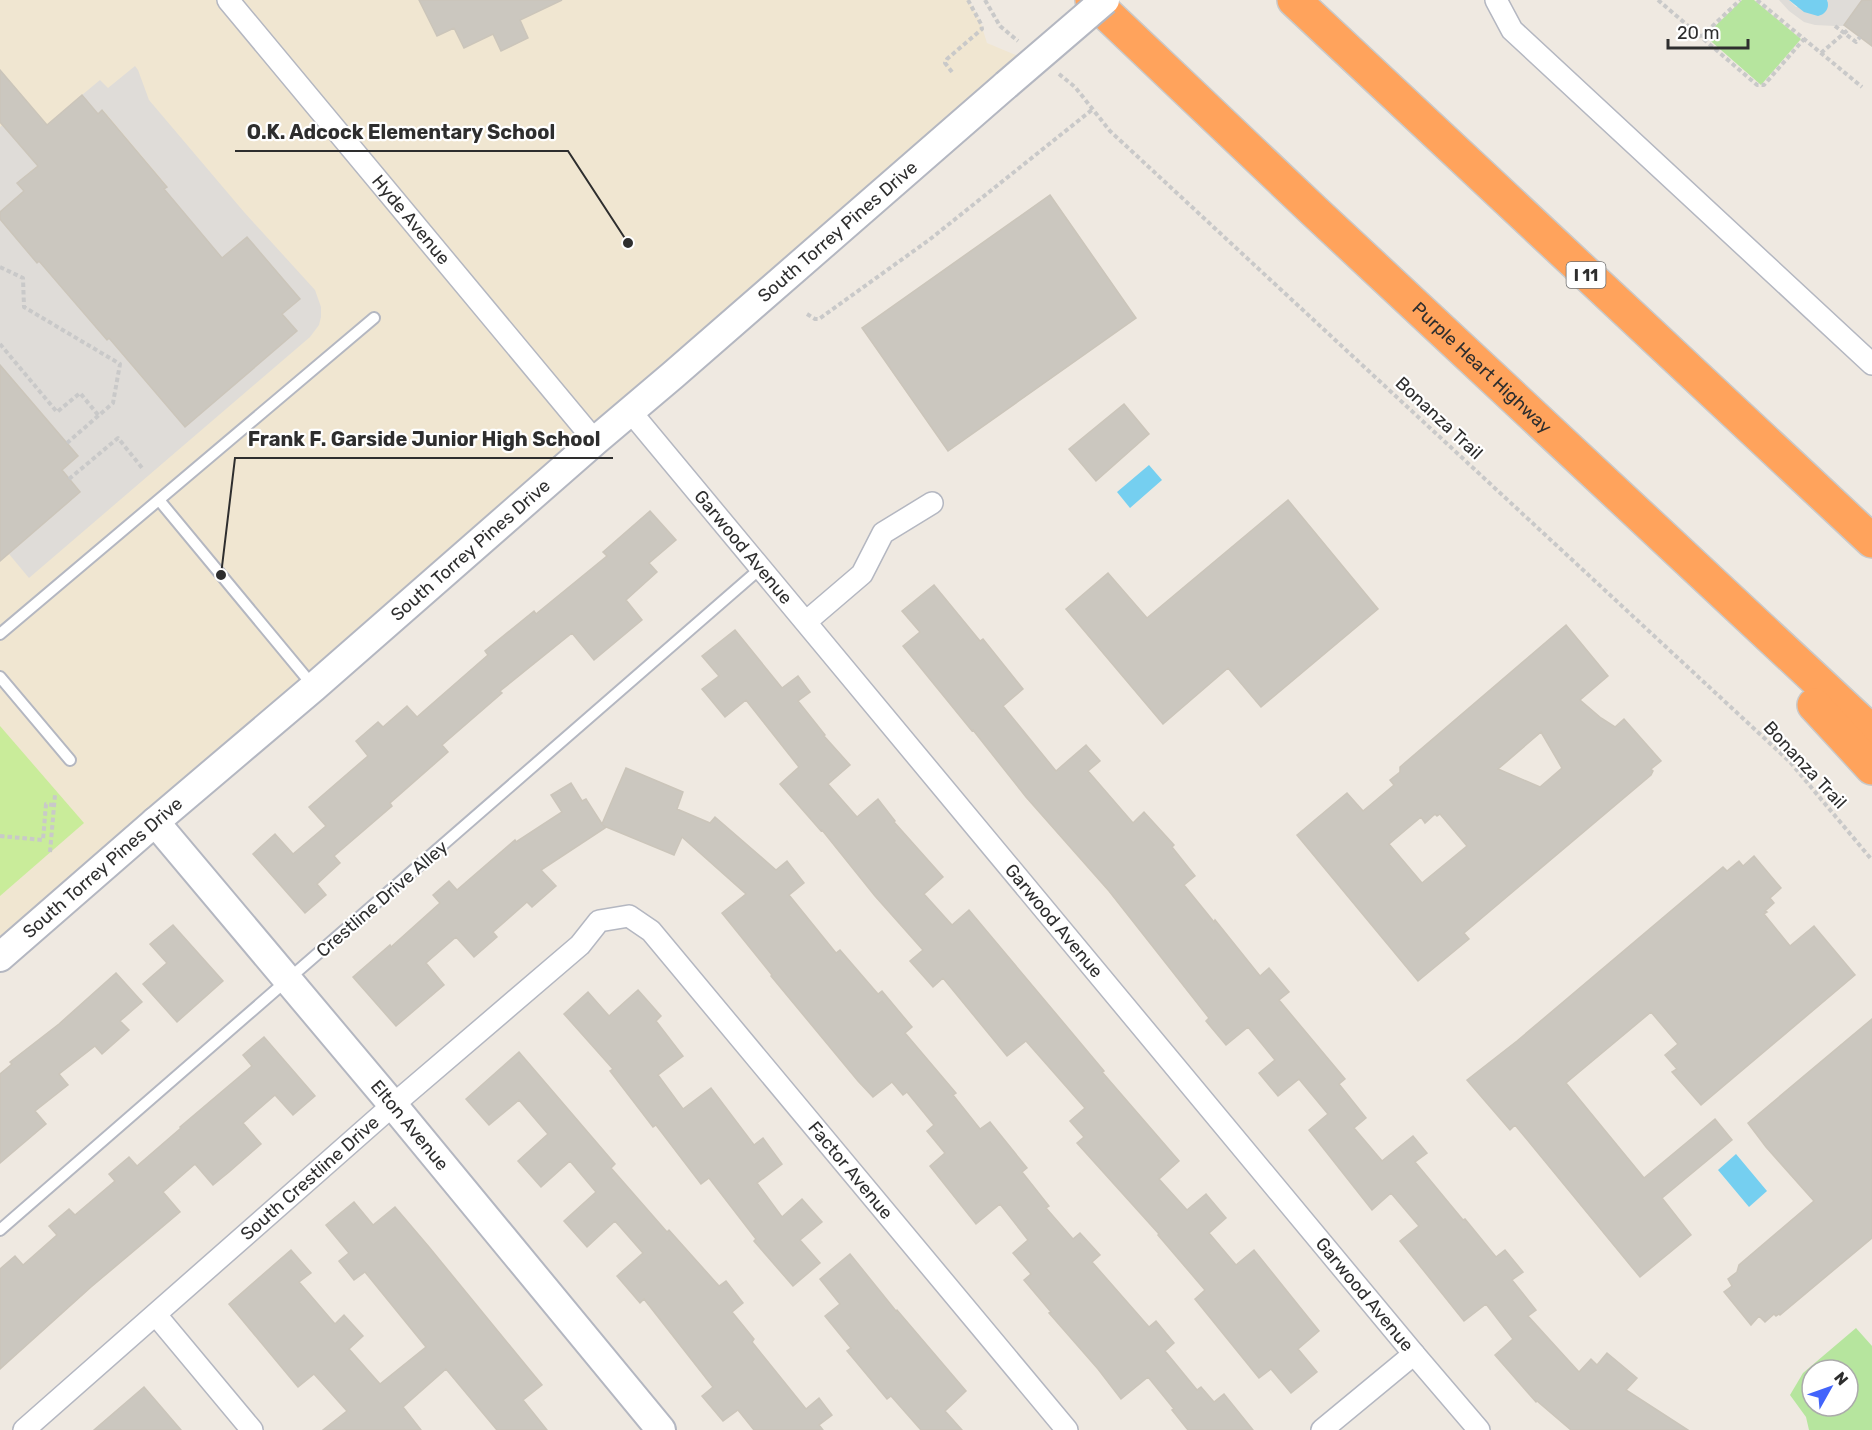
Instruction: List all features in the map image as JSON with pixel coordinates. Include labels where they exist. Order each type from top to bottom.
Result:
[{"type":"highway","name":"Purple Heart Highway","points":[[1092,0],[1872,732]]},
{"type":"highway","name":"I 11","points":[[1294,0],[1872,541]]},
{"type":"highway","points":[[1636,511],[1872,768]]},
{"type":"main road","name":"South Torrey Pines Drive","points":[[0,957],[1105,0]]},
{"type":"main road","name":"Elton Avenue","points":[[155,822],[661,1430]]},
{"type":"street","name":"Hyde Avenue","points":[[228,0],[595,441]]},
{"type":"street","points":[[1496,0],[1512,30],[1872,364]]},
{"type":"street","name":"Garwood Avenue","points":[[630,411],[1479,1430]]},
{"type":"street","points":[[807,621],[862,574],[883,533],[932,503]]},
{"type":"street","name":"South Crestline Drive","points":[[24,1430],[580,945],[599,921],[629,916]]},
{"type":"street","name":"Factor Avenue","points":[[629,916],[651,931],[1067,1430]]},
{"type":"street","points":[[156,1315],[252,1430]]},
{"type":"street","points":[[1322,1430],[1414,1354]]},
{"type":"lane","points":[[0,634],[374,318]]},
{"type":"lane","points":[[159,500],[314,687]]},
{"type":"lane","name":"Crestline Drive Alley","points":[[0,1230],[762,567]]},
{"type":"lane","points":[[0,677],[70,760]]},
{"type":"path","points":[[952,72],[945,63],[947,59],[982,29],[968,0]]},
{"type":"path","points":[[985,0],[1000,26],[1025,46]]},
{"type":"path","points":[[1658,0],[1757,85],[1764,85],[1804,39]]},
{"type":"path","points":[[1701,37],[1740,0]]},
{"type":"path","points":[[1757,0],[1862,87]]},
{"type":"path","points":[[1835,26],[1856,42],[1860,37]]},
{"type":"path","points":[[1821,53],[1849,29]]},
{"type":"path","name":"Bonanza Trail","points":[[1058,74],[1075,87],[1110,131],[1204,220],[1790,762],[1872,860]]},
{"type":"path","points":[[807,314],[819,319],[879,276],[929,240],[1093,109]]},
{"type":"path","points":[[0,267],[23,278],[24,307],[120,363],[113,403],[67,442]]},
{"type":"path","points":[[0,344],[57,412],[80,393],[99,416]]},
{"type":"path","points":[[69,479],[118,438],[143,469]]},
{"type":"path","points":[[50,852],[55,795]]},
{"type":"path","points":[[0,836],[43,840],[46,804],[53,805]]},
{"type":"shaded area","points":[[0,0],[968,0],[981,24],[987,43],[1032,62],[0,957]]},
{"type":"shaded area","points":[[1779,0],[1789,0],[1796,7],[1828,2],[1827,0],[1862,0],[1844,26],[1835,26],[1804,22]]},
{"type":"shaded area","points":[[135,66],[149,100],[244,212],[315,290],[321,307],[321,317],[319,325],[310,337],[29,578],[9,554],[80,492],[62,470],[78,456],[0,365],[0,219],[107,340],[195,265],[206,239],[164,189],[167,186],[103,110],[98,114],[82,95],[100,80],[108,88]],"holes":[[[204,274],[300,299],[282,314],[296,332],[185,427],[117,348]]]},
{"type":"shaded area","points":[[26,104],[38,165],[17,183],[24,191],[0,212],[0,127]]},
{"type":"green space","points":[[1742,0],[1754,0],[1801,39],[1761,85],[1705,36]]},
{"type":"green space","points":[[0,726],[84,823],[0,896]]},
{"type":"green space","points":[[1856,1328],[1872,1346],[1872,1430],[1809,1430],[1806,1418],[1860,1418],[1860,1358],[1821,1358]]},
{"type":"green space","points":[[1800,1378],[1800,1409],[1790,1395]]},
{"type":"water","points":[[1789,0],[1827,0],[1828,8],[1818,16],[1804,12]]},
{"type":"water","points":[[1149,465],[1162,480],[1130,508],[1117,492]]},
{"type":"water","points":[[1736,1154],[1767,1191],[1749,1207],[1718,1170]]},
{"type":"building","points":[[419,0],[562,0],[520,20],[528,38],[501,51],[493,34],[464,48],[454,28],[437,36]]},
{"type":"building","points":[[1862,0],[1872,0],[1872,46],[1844,25]]},
{"type":"building","points":[[0,70],[47,125],[82,95],[98,114],[102,110],[167,187],[164,189],[222,258],[247,237],[300,299],[282,314],[297,331],[185,427],[109,338],[107,340],[0,219],[0,212],[24,191],[17,183],[38,166],[0,122]]},
{"type":"building","points":[[1050,195],[1136,318],[948,451],[862,328]]},
{"type":"building","points":[[0,365],[78,456],[62,470],[80,492],[0,561]]},
{"type":"building","points":[[1124,404],[1149,434],[1096,481],[1069,449]]},
{"type":"building","points":[[1288,500],[1378,609],[1261,707],[1228,668],[1163,724],[1066,609],[1108,573],[1147,618]]},
{"type":"building","points":[[650,511],[676,540],[649,563],[657,572],[626,600],[642,620],[594,660],[572,633],[500,691],[502,693],[442,745],[448,752],[390,803],[392,806],[334,856],[340,863],[317,884],[326,895],[305,913],[253,854],[275,834],[293,854],[326,826],[309,807],[368,756],[356,741],[378,722],[383,727],[407,706],[417,717],[488,655],[485,651],[534,611],[536,614],[607,556],[603,552]]},
{"type":"building","points":[[934,585],[980,641],[983,639],[1023,689],[1003,706],[1056,771],[1086,745],[1100,761],[1088,771],[1133,823],[1144,812],[1174,845],[1172,847],[1195,876],[1184,885],[1260,976],[1269,968],[1289,992],[1279,1000],[1345,1079],[1339,1084],[1366,1118],[1354,1128],[1382,1161],[1413,1136],[1427,1153],[1415,1162],[1496,1257],[1505,1250],[1523,1272],[1512,1280],[1536,1310],[1528,1316],[1579,1372],[1591,1359],[1597,1365],[1607,1353],[1637,1378],[1626,1390],[1688,1430],[1571,1430],[1536,1402],[1495,1355],[1513,1339],[1486,1304],[1464,1321],[1400,1241],[1419,1226],[1391,1193],[1372,1210],[1309,1130],[1328,1114],[1299,1079],[1278,1096],[1259,1073],[1275,1060],[1248,1027],[1226,1045],[1206,1021],[1209,1018],[1109,891],[1026,797],[903,646],[920,632],[902,611]]},
{"type":"building","points":[[1566,625],[1608,676],[1580,700],[1615,727],[1624,719],[1661,761],[1651,769],[1653,771],[1651,775],[1464,933],[1469,939],[1418,981],[1297,835],[1347,793],[1363,811],[1394,785],[1390,780],[1400,772],[1400,767]],"holes":[[[1541,732],[1562,768],[1540,787],[1498,769]],[[1435,814],[1437,816],[1440,814],[1467,846],[1422,883],[1389,844],[1421,817],[1425,823]]]},
{"type":"building","points":[[735,630],[782,688],[798,676],[810,692],[798,701],[824,736],[850,765],[828,784],[857,817],[878,799],[894,822],[943,877],[924,894],[952,925],[969,910],[1104,1071],[1102,1072],[1179,1161],[1159,1179],[1187,1210],[1206,1194],[1226,1218],[1209,1233],[1236,1265],[1254,1250],[1319,1331],[1298,1349],[1317,1372],[1291,1393],[1271,1369],[1259,1378],[1195,1299],[1205,1290],[1159,1234],[1077,1143],[1084,1137],[1070,1121],[1085,1108],[1026,1041],[1007,1056],[943,978],[933,987],[910,961],[923,950],[780,784],[799,767],[746,700],[725,717],[702,689],[719,676],[702,656]]},
{"type":"building","points":[[626,768],[683,792],[677,809],[710,823],[715,817],[776,870],[787,861],[804,883],[789,895],[836,953],[840,950],[878,994],[882,991],[912,1027],[905,1033],[956,1093],[953,1095],[980,1129],[990,1122],[1027,1168],[1022,1172],[1049,1206],[1046,1208],[1073,1239],[1080,1233],[1100,1255],[1092,1262],[1149,1327],[1156,1321],[1174,1343],[1165,1351],[1197,1390],[1201,1387],[1214,1402],[1224,1394],[1253,1430],[1188,1430],[1148,1377],[1121,1399],[1024,1280],[1031,1274],[1013,1253],[1028,1240],[1000,1204],[976,1224],[930,1166],[945,1153],[927,1131],[934,1125],[907,1092],[903,1095],[892,1082],[873,1097],[858,1081],[722,913],[746,894],[682,837],[674,855],[604,826],[605,828],[541,870],[556,886],[532,907],[527,902],[493,932],[497,937],[474,957],[456,937],[426,963],[444,985],[396,1026],[353,977],[440,903],[433,895],[449,881],[457,890],[515,840],[516,842],[562,812],[551,795],[571,783],[582,801],[586,799],[602,824]]},
{"type":"building","points":[[1754,856],[1781,888],[1770,898],[1774,903],[1764,914],[1790,946],[1814,926],[1855,975],[1701,1105],[1672,1072],[1677,1069],[1665,1055],[1678,1044],[1651,1012],[1566,1083],[1644,1178],[1715,1119],[1732,1140],[1662,1198],[1691,1235],[1640,1277],[1515,1125],[1510,1130],[1467,1080],[1517,1041],[1723,867],[1727,871],[1739,861],[1743,866]]},
{"type":"building","points":[[173,925],[223,981],[177,1022],[143,984],[167,963],[150,944]]},
{"type":"building","points":[[116,973],[142,1002],[120,1021],[129,1030],[102,1054],[95,1046],[59,1074],[68,1085],[35,1111],[46,1124],[0,1163],[0,1074],[12,1064],[10,1062],[59,1024]]},
{"type":"building","points":[[638,990],[661,1016],[656,1021],[683,1056],[658,1075],[683,1109],[711,1088],[754,1145],[763,1138],[782,1164],[757,1183],[782,1217],[802,1199],[822,1222],[800,1240],[820,1263],[793,1286],[754,1241],[756,1239],[709,1178],[701,1184],[656,1125],[653,1127],[610,1071],[613,1069],[564,1014],[588,992],[609,1016]]},
{"type":"building","points":[[1872,1019],[1872,1238],[1780,1315],[1774,1314],[1765,1322],[1759,1316],[1751,1325],[1724,1292],[1732,1286],[1728,1279],[1737,1272],[1739,1265],[1814,1201],[1748,1123]]},
{"type":"building","points":[[264,1037],[315,1096],[293,1115],[275,1095],[243,1123],[261,1144],[213,1185],[195,1164],[163,1192],[180,1212],[91,1287],[0,1369],[0,1269],[15,1256],[23,1265],[57,1235],[49,1226],[69,1209],[75,1215],[115,1181],[109,1174],[129,1157],[137,1166],[252,1066],[243,1055]]},
{"type":"building","points":[[519,1052],[615,1164],[611,1168],[667,1232],[669,1230],[719,1286],[726,1281],[743,1303],[732,1312],[754,1339],[752,1342],[806,1409],[819,1398],[832,1415],[819,1425],[823,1430],[754,1430],[738,1410],[723,1421],[702,1396],[713,1387],[644,1299],[640,1303],[617,1276],[643,1253],[615,1221],[587,1247],[564,1221],[596,1192],[570,1161],[541,1187],[518,1161],[548,1134],[519,1100],[489,1125],[466,1099]]},
{"type":"building","points":[[354,1202],[373,1225],[395,1207],[429,1247],[542,1385],[523,1400],[547,1430],[497,1430],[446,1369],[403,1407],[421,1430],[323,1430],[347,1411],[314,1374],[298,1387],[229,1304],[291,1250],[311,1273],[299,1282],[335,1324],[344,1315],[363,1336],[349,1349],[380,1384],[426,1347],[365,1272],[354,1280],[339,1261],[349,1253],[326,1225]]},
{"type":"building","points":[[850,1254],[966,1391],[945,1411],[962,1430],[921,1430],[891,1396],[887,1399],[847,1351],[851,1348],[825,1316],[840,1304],[820,1279]]},
{"type":"building","points":[[144,1387],[181,1430],[94,1430]]},
{"type":"place","name":"O.K. Adcock Elementary School","points":[[628,243]]},
{"type":"place","name":"Frank F. Garside Junior High School","points":[[221,575]]}]
